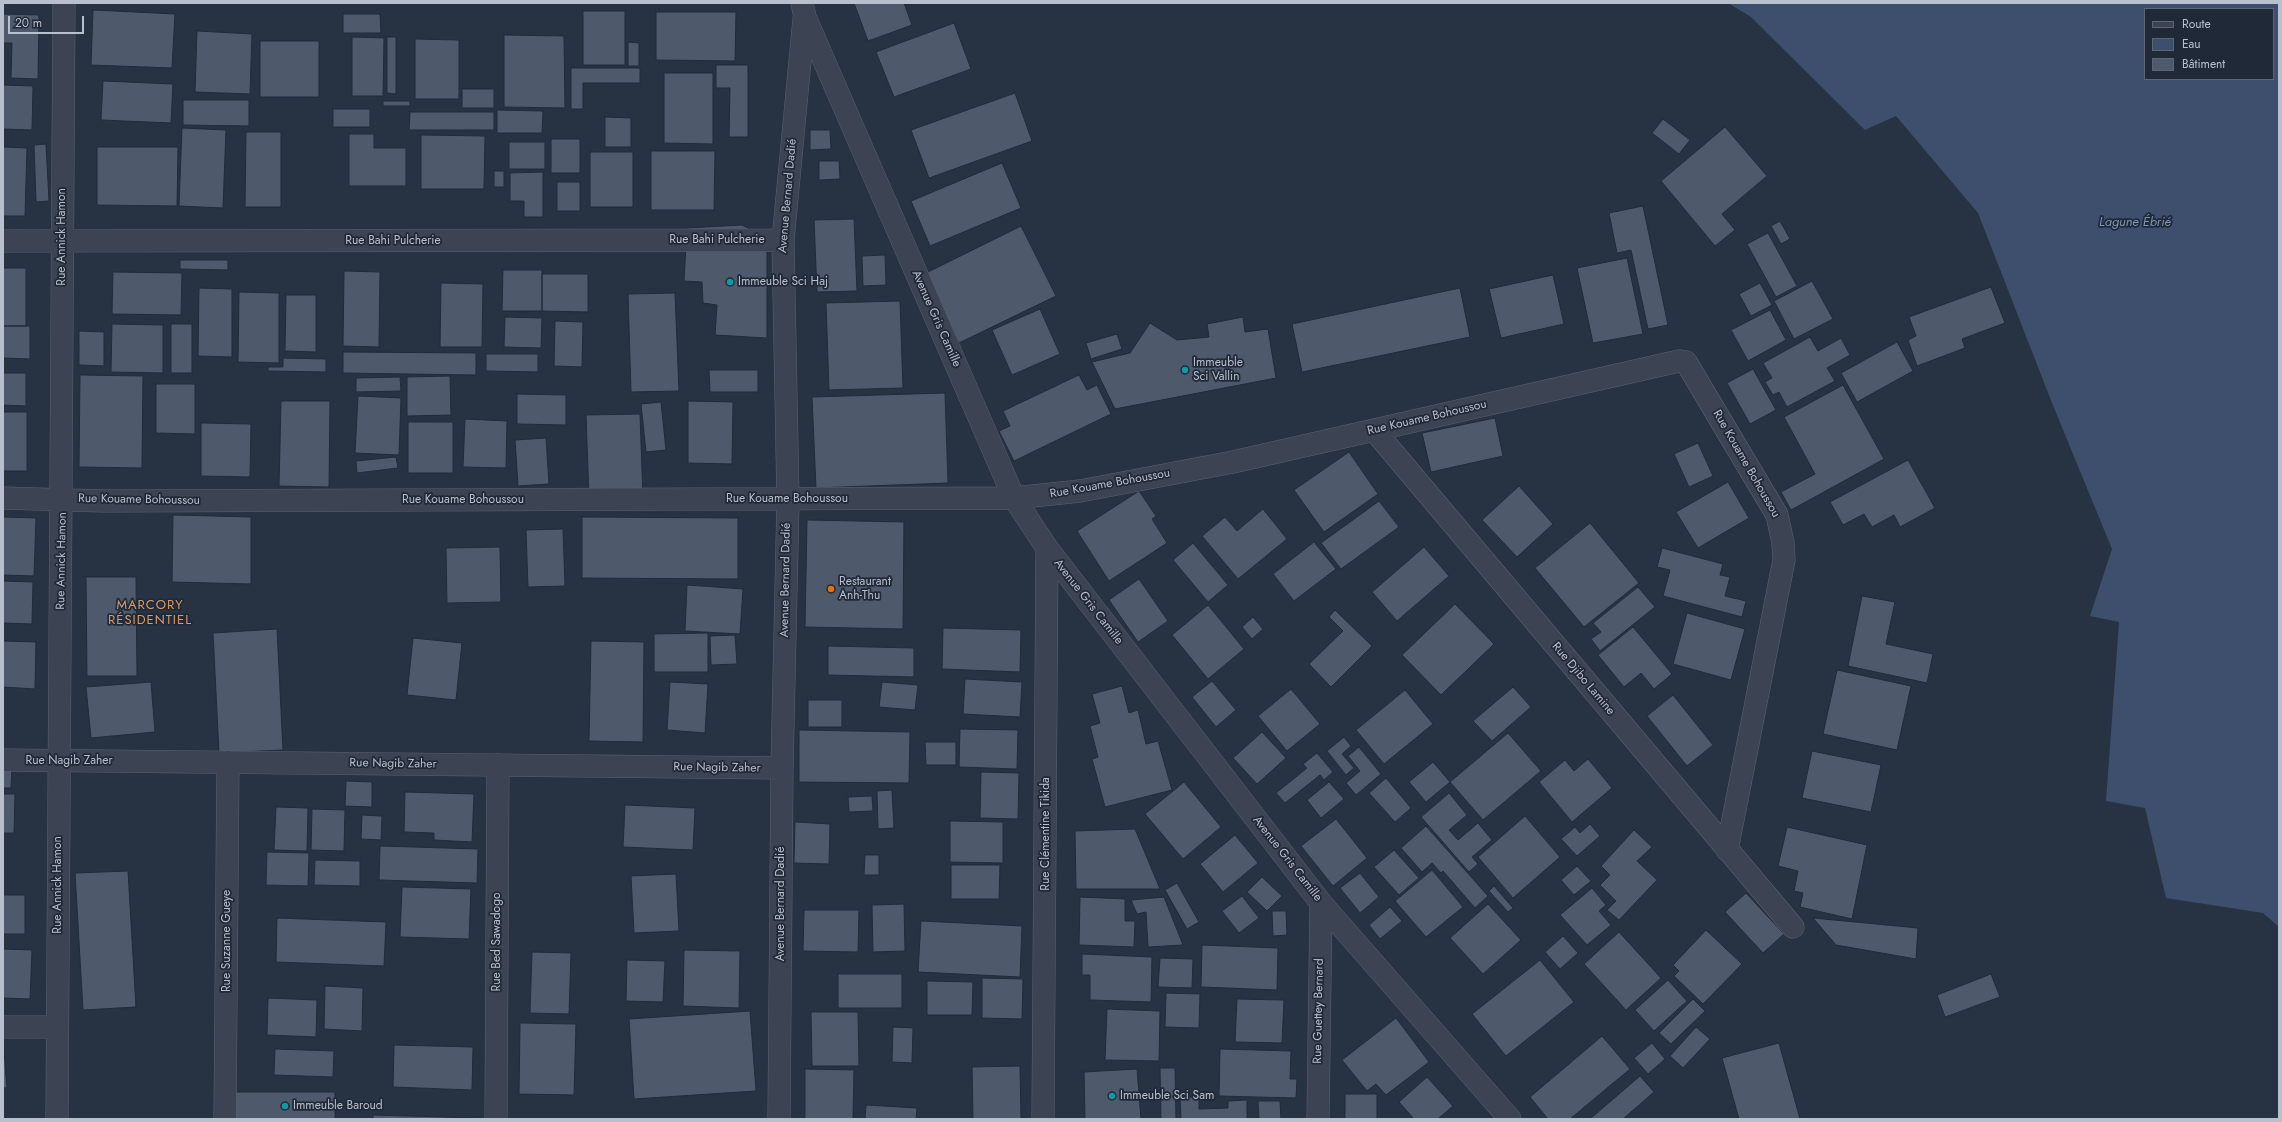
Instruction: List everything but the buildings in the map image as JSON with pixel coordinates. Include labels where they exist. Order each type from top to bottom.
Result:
[{"type":"street","name":"Rue Annick Hamon","points":[[57,1119],[64,3]]},
{"type":"street","name":"Avenue Bernard Dadié","points":[[779,1119],[782,768],[788,500],[783,240],[803,10]]},
{"type":"street","name":"Avenue Gris Camille","points":[[803,10],[1014,498],[1047,548],[1321,903],[1510,1119]]},
{"type":"street","name":"Rue Bahi Pulcherie","points":[[3,241],[783,240]]},
{"type":"street","name":"Rue Kouame Bohoussou","points":[[3,498],[104,501],[788,500],[1014,498],[1080,491],[1233,462],[1679,361],[1686,362],[1777,515],[1783,543],[1784,560],[1727,850]]},
{"type":"street","name":"Rue Djibo Lamine","points":[[1374,430],[1793,927]]},
{"type":"street","name":"Rue Clémentine Tikida","points":[[1043,1119],[1047,548]]},
{"type":"street","name":"Rue Nagib Zaher","points":[[3,760],[782,768]]},
{"type":"street","name":"Rue Suzanne Gueye","points":[[225,1119],[228,762]]},
{"type":"street","name":"Rue Bed Sawadogo","points":[[496,1119],[498,765]]},
{"type":"street","name":"Rue Guettey Bernard","points":[[1318,1119],[1321,903]]},
{"type":"street","points":[[3,1027],[57,1027]]},
{"type":"water","name":"Lagune Ébrié","points":[[1728,3],[2279,3],[2279,927],[2263,913],[2166,898],[2145,808],[2106,801],[2119,622],[2090,616],[2112,549],[2052,403],[1978,213],[1896,116],[1865,130],[1751,17]]},
{"type":"place","name":"Immeuble Sci Haj","points":[[730,282]]},
{"type":"place","name":"Immeuble Sci Vallin","points":[[1185,370]]},
{"type":"place","name":"Restaurant Anh-Thu","points":[[831,589]]},
{"type":"place","name":"Immeuble Sci Sam","points":[[1112,1096]]},
{"type":"place","name":"Immeuble Baroud","points":[[285,1106]]},
{"type":"district","name":"MARCORY RÉSIDENTIEL","points":[[150,614]]}]
